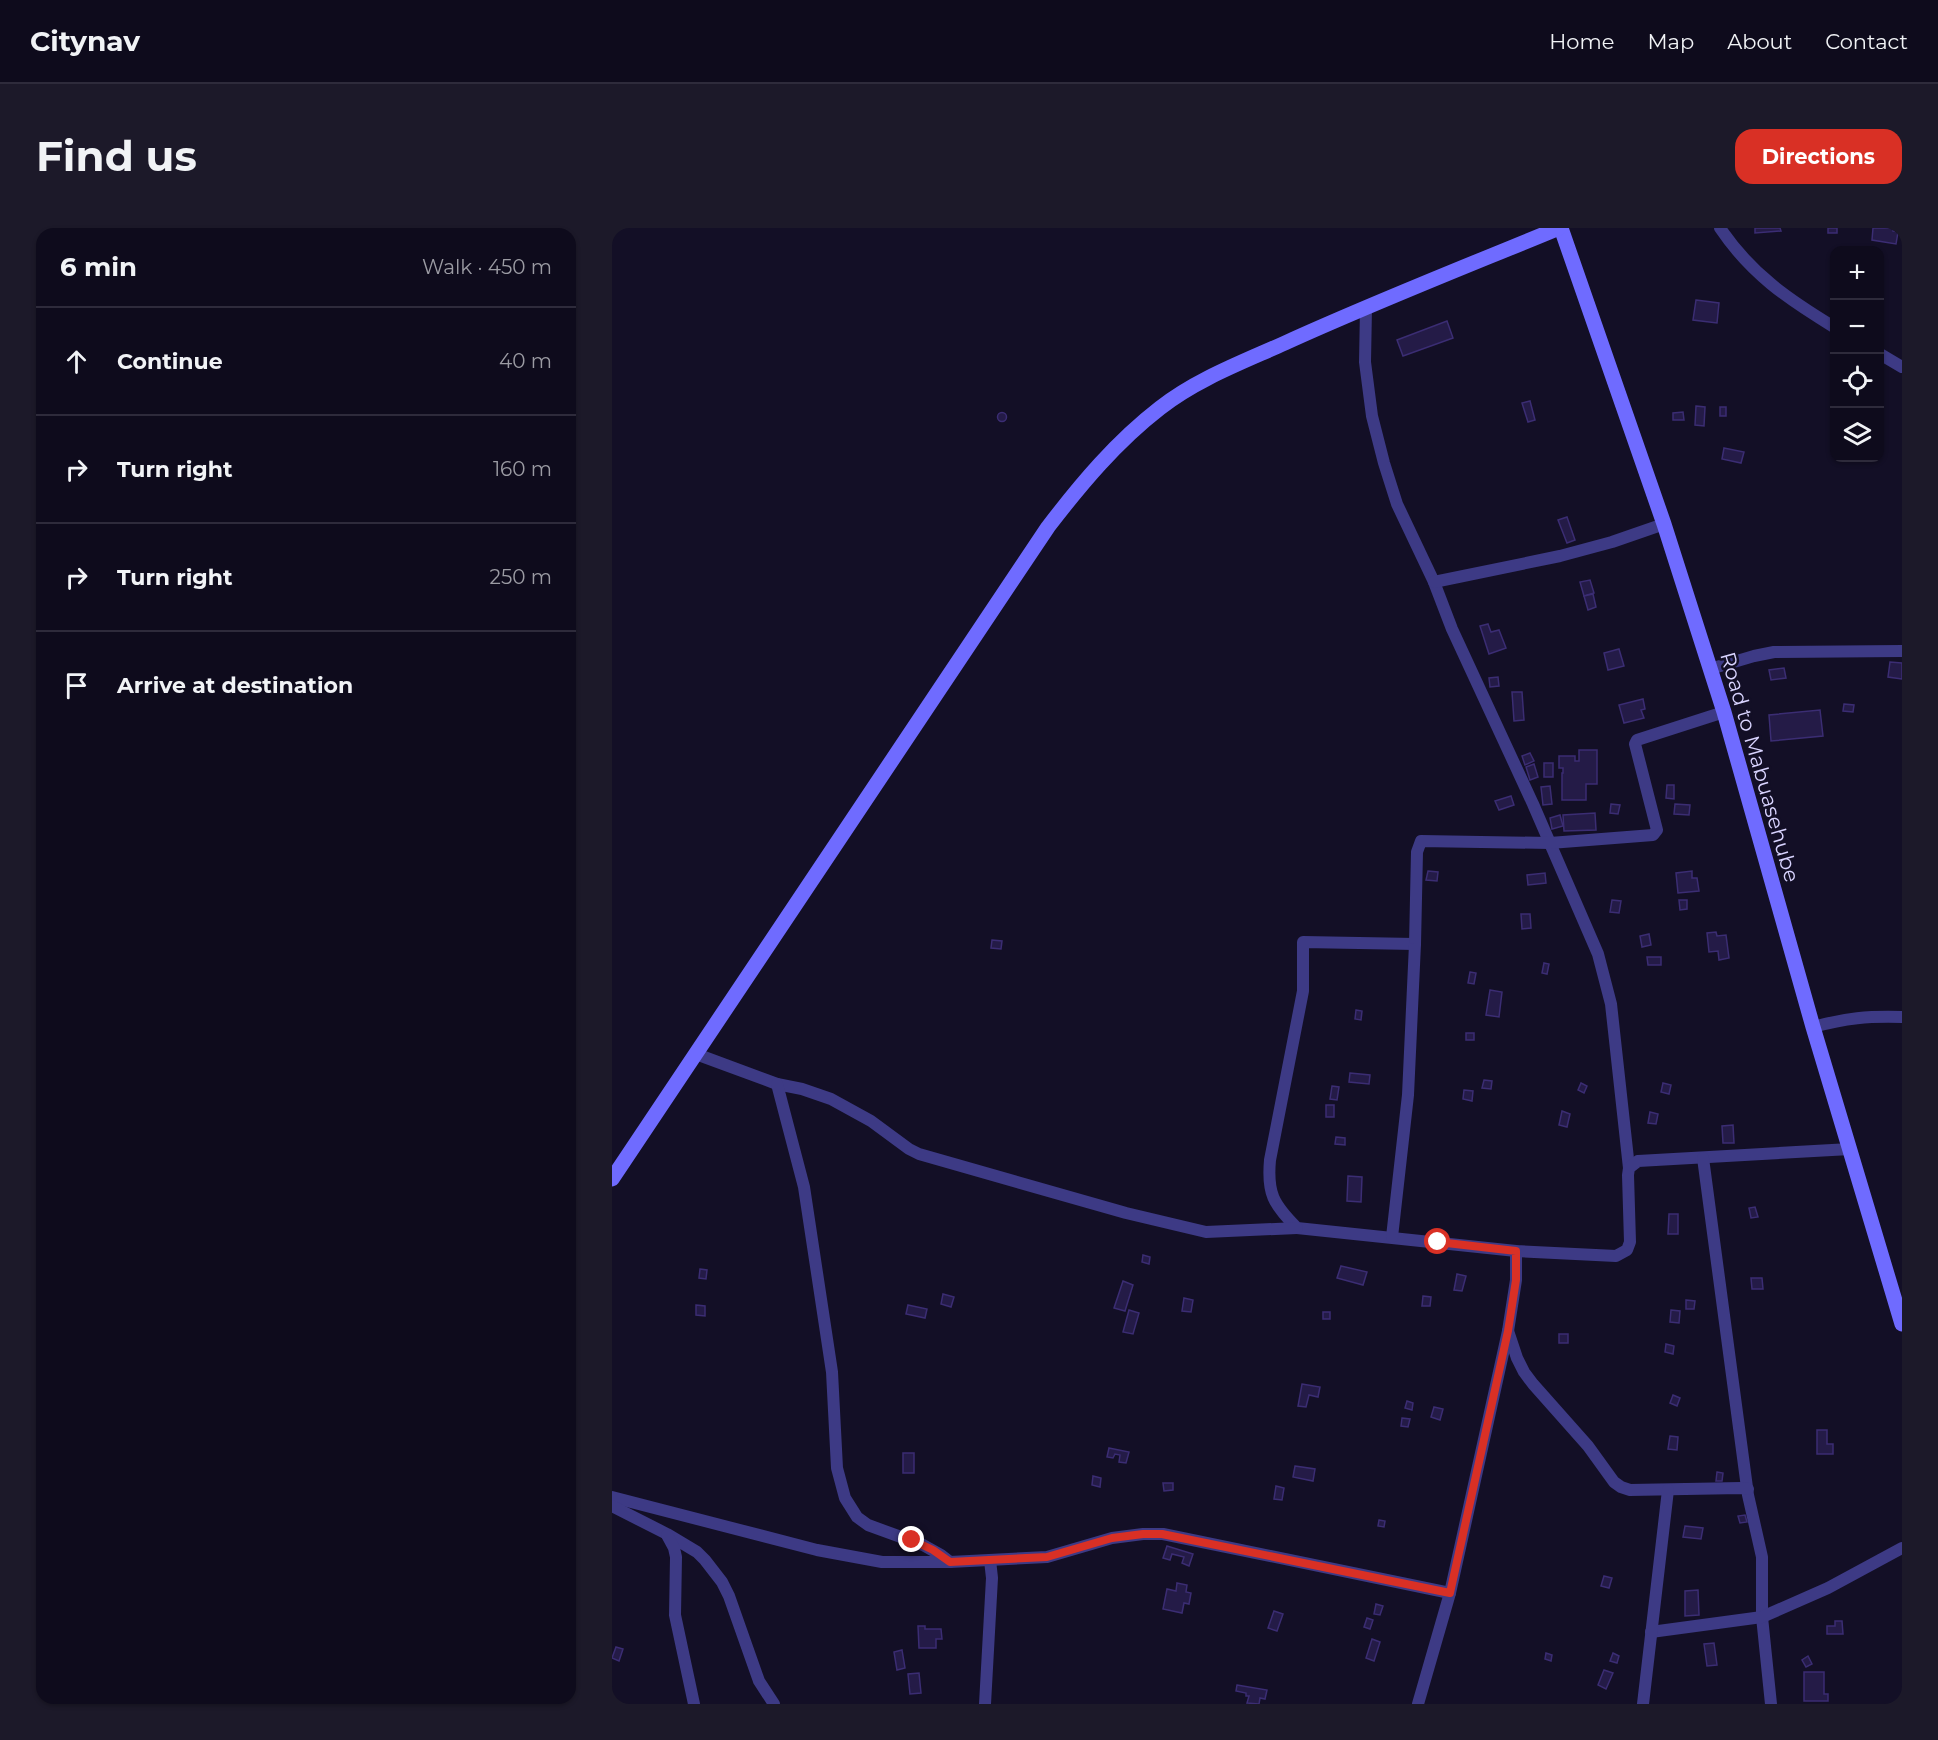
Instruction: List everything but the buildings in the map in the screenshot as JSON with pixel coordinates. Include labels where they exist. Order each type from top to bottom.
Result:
[{"type":"street","points":[[612,1179],[1048,527],[1118,444],[1161,407],[1202,381],[1315,329],[1560,228]]},
{"type":"street","name":"Road to Mabuasehube","points":[[1560,228],[1664,524],[1724,712],[1813,1027],[1902,1324]]},
{"type":"street","points":[[1720,228],[1745,262],[1761,277],[1795,303],[1830,325]]},
{"type":"street","points":[[696,1054],[777,1084],[802,1089],[831,1099],[852,1109],[914,1152],[1126,1213],[1206,1232],[1297,1228],[1516,1251],[1606,1257],[1623,1254],[1627,1250],[1630,1242],[1629,1168],[1608,994],[1598,954],[1452,629],[1434,582],[1397,504],[1372,416],[1365,362],[1366,308]]},
{"type":"street","points":[[1884,356],[1902,367]]},
{"type":"street","points":[[1434,582],[1560,556],[1612,542],[1664,524]]},
{"type":"street","points":[[1710,669],[1774,652],[1902,651]]},
{"type":"street","points":[[1392,1237],[1408,1095],[1417,852],[1420,841],[1550,843],[1653,835],[1657,830],[1635,744],[1637,740],[1724,712]]},
{"type":"street","points":[[1297,1228],[1276,1203],[1269,1183],[1270,1160],[1303,992],[1304,942],[1415,944]]},
{"type":"street","points":[[1813,1027],[1866,1016],[1902,1017]]},
{"type":"street","points":[[777,1084],[805,1197],[832,1372],[837,1468],[845,1498],[857,1517],[868,1525],[923,1545],[950,1562]]},
{"type":"street","points":[[1629,1168],[1643,1160],[1850,1149]]},
{"type":"street","points":[[1703,1158],[1748,1490],[1762,1557],[1762,1617],[1771,1704]]},
{"type":"street","points":[[1418,1704],[1450,1593],[1508,1331],[1516,1280],[1516,1251]]},
{"type":"street","points":[[1508,1331],[1524,1372],[1588,1446],[1614,1482],[1621,1487],[1630,1490],[1741,1488],[1748,1490]]},
{"type":"street","points":[[1643,1704],[1668,1490]]},
{"type":"street","points":[[612,1497],[759,1536],[848,1557],[882,1562],[950,1562],[1047,1557],[1112,1538],[1162,1534],[1450,1593]]},
{"type":"street","points":[[612,1506],[697,1552],[722,1582],[759,1681],[774,1704]]},
{"type":"street","points":[[666,1534],[676,1557],[675,1615],[694,1704]]},
{"type":"street","points":[[1651,1632],[1762,1617],[1828,1588],[1902,1548]]},
{"type":"street","points":[[985,1704],[992,1578],[990,1560]]},
{"type":"route","points":[[912,1540],[933,1550],[950,1562],[1047,1557],[1112,1538],[1162,1534],[1450,1593],[1508,1331],[1516,1280],[1516,1251],[1438,1242]]}]
